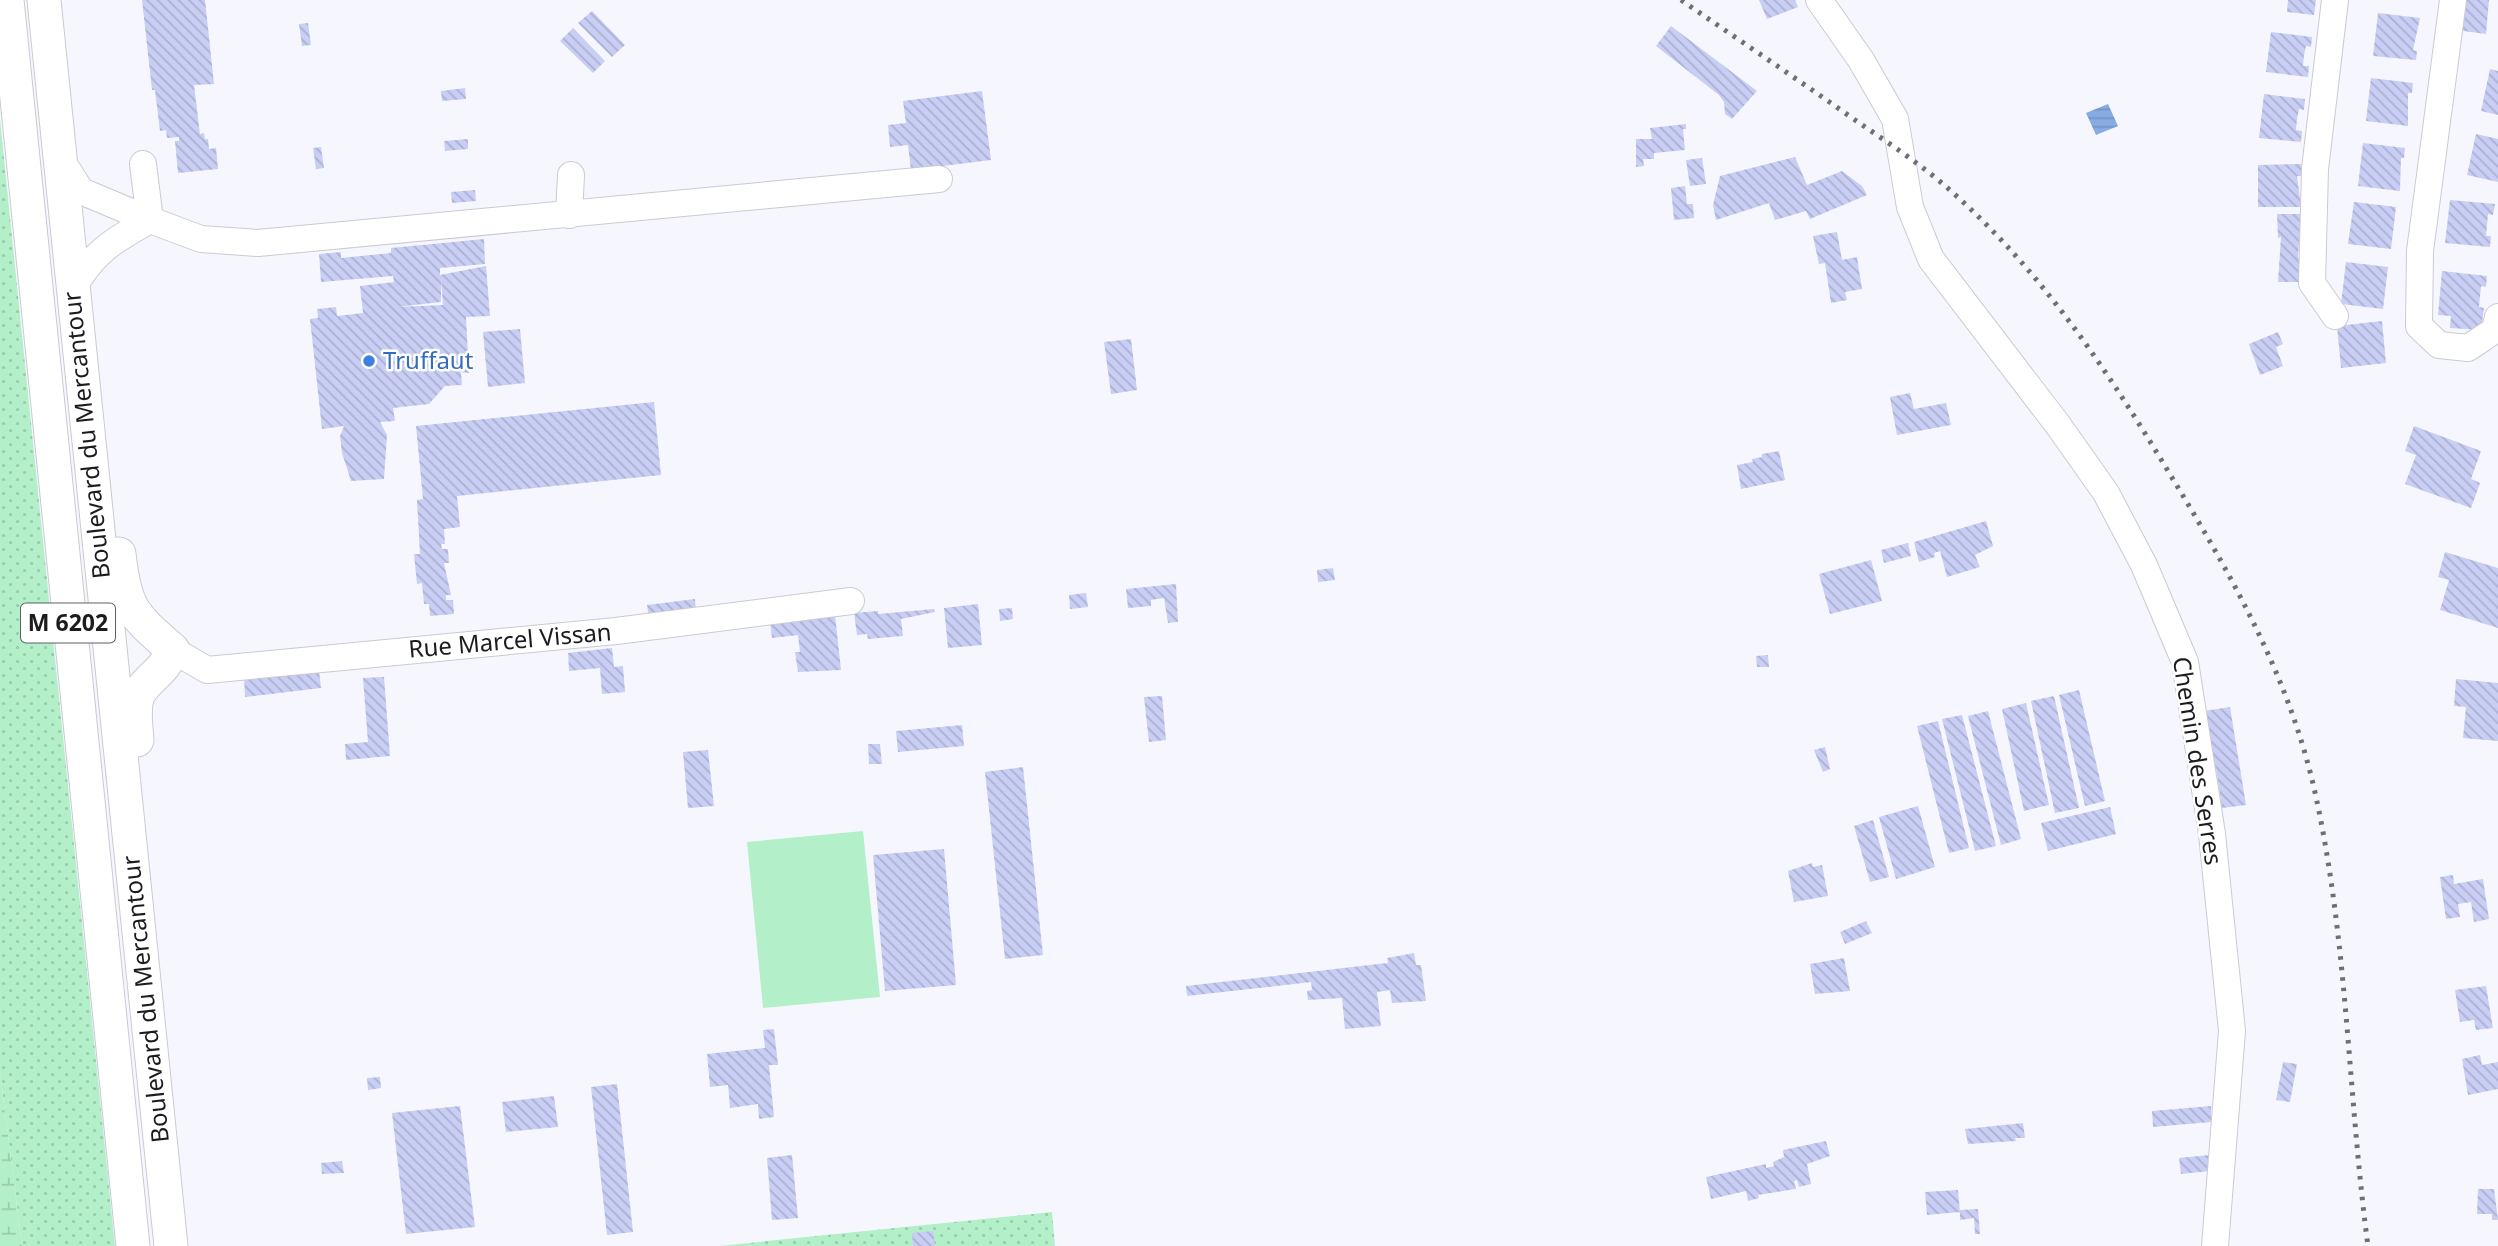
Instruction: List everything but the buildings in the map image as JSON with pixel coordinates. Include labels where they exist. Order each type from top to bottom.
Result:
[{"type":"main road","name":"Boulevard du Mercantour","points":[[7,0],[133,1246]]},
{"type":"main road","name":"Boulevard du Mercantour","points":[[44,0],[71,292],[128,811],[171,1246]]},
{"type":"main road","points":[[91,480],[109,505],[122,583],[135,615],[173,650],[166,668],[139,692],[135,714],[139,766],[128,811]]},
{"type":"street","name":"Chemin des Serres","points":[[1819,0],[1861,60],[1895,119],[1910,207],[1931,259],[2058,425],[2106,493],[2144,565],[2185,662],[2212,834],[2232,1031],[2216,1246]]},
{"type":"street","points":[[2335,0],[2315,169],[2312,283],[2335,316]]},
{"type":"street","points":[[2453,0],[2420,251],[2418,326],[2439,345],[2469,348],[2495,330],[2498,317]]},
{"type":"street","points":[[59,156],[81,191],[201,239],[258,243],[939,179]]},
{"type":"street","points":[[143,164],[150,220]]},
{"type":"street","points":[[569,215],[571,175]]},
{"type":"street","points":[[71,292],[86,264],[102,249],[150,220]]},
{"type":"street","name":"Rue Marcel Vissan","points":[[173,650],[207,670],[616,631],[850,601]]},
{"type":"green space","points":[[0,119],[115,1246],[22,1246],[0,1072]]},
{"type":"green space","points":[[863,831],[880,997],[763,1008],[747,842]]},
{"type":"green space","points":[[0,1072],[22,1246],[0,1246]]},
{"type":"green space","points":[[1052,1212],[1055,1246],[719,1246]]},
{"type":"water","points":[[2108,104],[2118,126],[2096,135],[2086,113]]},
{"type":"railway","points":[[1681,0],[1916,163],[1984,222],[2044,290],[2098,361],[2194,514],[2238,592],[2292,712],[2316,797],[2335,909],[2368,1246]]},
{"type":"place","name":"Truffaut","points":[[369,361]]}]
